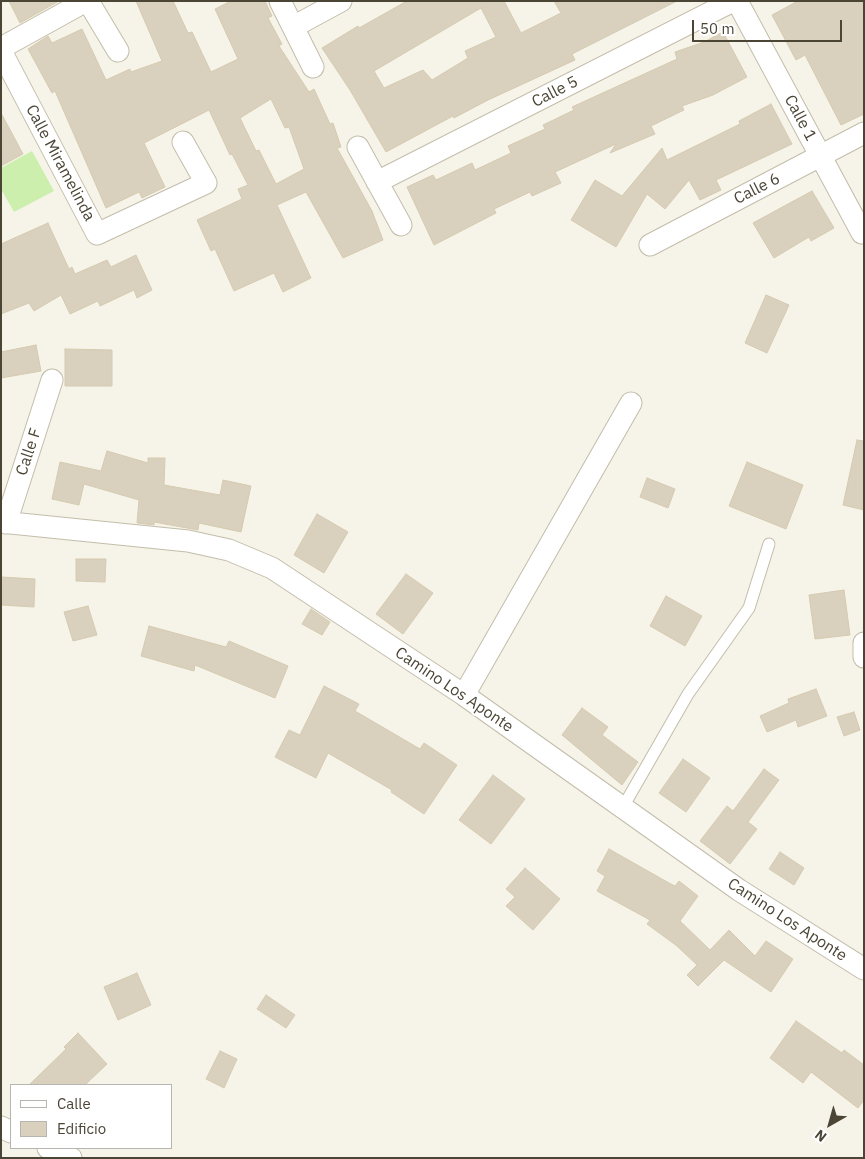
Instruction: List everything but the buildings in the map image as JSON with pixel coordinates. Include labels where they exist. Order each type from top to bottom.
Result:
[{"type":"street","points":[[1,49],[87,1],[118,51]]},
{"type":"street","points":[[280,1],[313,67]]},
{"type":"street","points":[[293,27],[341,1]]},
{"type":"street","name":"Calle 5","points":[[377,182],[733,1]]},
{"type":"street","name":"Calle 1","points":[[737,1],[862,233],[864,232]]},
{"type":"street","name":"Calle Miramelinda","points":[[1,49],[97,234],[206,183],[183,142]]},
{"type":"street","name":"Calle 6","points":[[650,245],[864,134]]},
{"type":"street","points":[[358,148],[401,225]]},
{"type":"street","name":"Calle F","points":[[4,522],[52,380]]},
{"type":"street","points":[[464,695],[631,402]]},
{"type":"street","name":"Camino Los Aponte","points":[[4,522],[188,541],[229,550],[272,568],[464,695],[739,890],[864,969]]},
{"type":"street","points":[[864,643],[864,656]]},
{"type":"street","points":[[50,1149],[71,1158]]},
{"type":"lane","points":[[623,807],[688,694],[749,608],[769,544]]},
{"type":"green space","points":[[32,151],[54,191],[14,212],[1,189],[1,168]]}]
